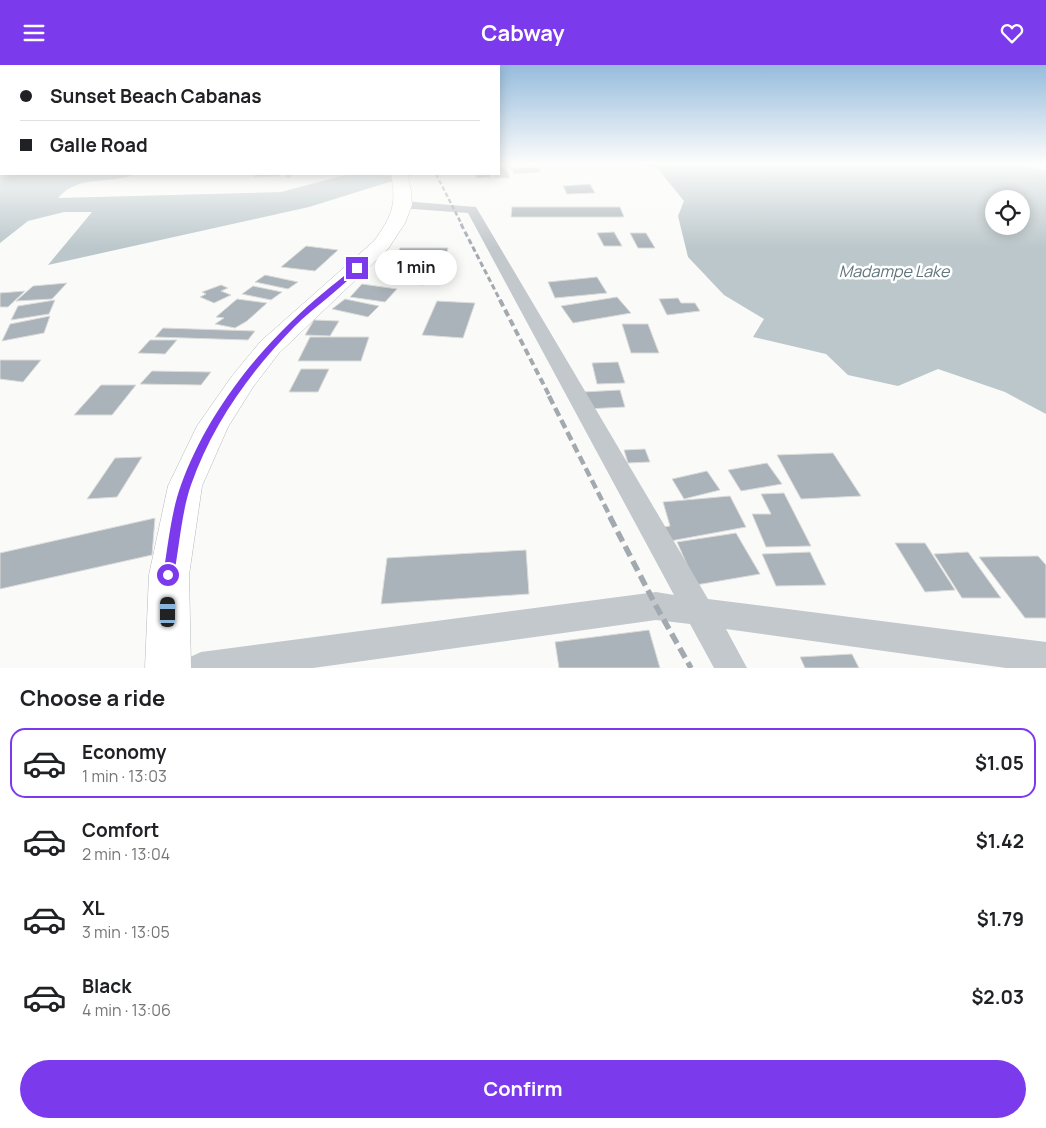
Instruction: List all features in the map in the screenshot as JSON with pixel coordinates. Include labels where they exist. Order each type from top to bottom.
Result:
[{"type":"highway","points":[[168,668],[168,575],[186,486],[213,426],[242,382],[270,347],[381,245],[396,223],[399,191]]},
{"type":"street","points":[[415,191],[472,210],[698,613],[731,668]]},
{"type":"street","points":[[201,668],[656,607],[1046,658]]},
{"type":"water","points":[[0,191],[66,191],[58,198],[284,191],[360,191],[309,207],[48,265],[92,212],[64,212],[28,221],[0,243]]},
{"type":"water","name":"Madampe Lake","points":[[676,191],[985,191],[985,235],[1030,235],[1030,191],[1046,191],[1046,414],[1005,392],[938,369],[898,386],[848,375],[826,354],[753,337],[764,319],[724,295],[688,257],[678,216],[684,201]]},
{"type":"building","points":[[566,191],[594,191],[595,193],[567,194]]},
{"type":"building","points":[[512,207],[620,207],[624,217],[511,217]]},
{"type":"building","points":[[614,232],[622,246],[604,246],[597,233]]},
{"type":"building","points":[[630,233],[646,233],[655,248],[638,248]]},
{"type":"building","points":[[306,246],[338,250],[315,271],[281,267]]},
{"type":"building","points":[[400,248],[448,248],[444,262],[393,262]]},
{"type":"building","points":[[401,270],[431,274],[423,285],[392,281]]},
{"type":"building","points":[[265,275],[298,282],[288,289],[255,282]]},
{"type":"building","points":[[597,277],[607,293],[555,298],[548,282]]},
{"type":"building","points":[[67,283],[52,299],[16,301],[33,286]]},
{"type":"building","points":[[362,284],[397,289],[385,302],[350,297]]},
{"type":"building","points":[[221,285],[228,288],[221,291],[231,295],[214,303],[200,297],[206,294],[202,292]]},
{"type":"building","points":[[253,286],[282,292],[271,300],[242,294]]},
{"type":"building","points":[[25,291],[8,307],[0,307],[0,293]]},
{"type":"building","points":[[617,297],[631,313],[573,323],[561,306]]},
{"type":"building","points":[[678,298],[681,303],[695,303],[700,311],[667,315],[659,299]]},
{"type":"building","points":[[237,299],[267,303],[247,321],[235,328],[215,324],[224,318],[216,317]]},
{"type":"building","points":[[345,299],[379,306],[368,317],[332,309]]},
{"type":"building","points":[[55,300],[49,314],[11,320],[18,306]]},
{"type":"building","points":[[437,301],[475,303],[463,338],[422,335]]},
{"type":"building","points":[[50,316],[44,333],[2,341],[10,324]]},
{"type":"building","points":[[314,320],[339,321],[330,336],[305,335]]},
{"type":"building","points":[[622,324],[648,324],[659,353],[631,353]]},
{"type":"building","points":[[163,328],[255,331],[248,340],[155,337]]},
{"type":"building","points":[[310,337],[369,337],[361,361],[298,361]]},
{"type":"building","points":[[150,340],[177,340],[165,354],[138,353]]},
{"type":"building","points":[[0,360],[41,360],[23,382],[0,379]]},
{"type":"building","points":[[618,362],[625,383],[597,384],[592,363]]},
{"type":"building","points":[[301,369],[329,369],[318,392],[289,392]]},
{"type":"building","points":[[152,371],[211,372],[201,385],[140,384]]},
{"type":"building","points":[[101,385],[136,385],[112,415],[74,415]]},
{"type":"building","points":[[620,390],[625,407],[587,409],[583,392]]},
{"type":"building","points":[[645,449],[650,462],[628,463],[624,450]]},
{"type":"building","points":[[833,453],[861,496],[801,499],[777,455]]},
{"type":"building","points":[[142,457],[117,497],[87,499],[115,458]]},
{"type":"building","points":[[767,463],[782,484],[741,491],[728,470]]},
{"type":"building","points":[[707,471],[720,490],[684,499],[672,479]]},
{"type":"building","points":[[784,493],[811,546],[766,547],[752,514],[771,514],[761,494]]},
{"type":"building","points":[[730,496],[746,527],[665,542],[658,528],[670,526],[663,502]]},
{"type":"building","points":[[155,518],[152,555],[0,589],[0,553]]},
{"type":"building","points":[[736,533],[760,574],[696,585],[677,542]]},
{"type":"building","points":[[895,543],[925,543],[955,590],[925,592]]},
{"type":"building","points":[[526,550],[529,594],[381,604],[387,558]]},
{"type":"building","points":[[810,552],[826,585],[776,586],[762,554]]},
{"type":"building","points":[[968,552],[1001,598],[962,598],[934,554]]},
{"type":"building","points":[[1038,556],[1046,565],[1046,618],[1025,618],[979,557]]},
{"type":"building","points":[[649,630],[660,668],[559,668],[555,642]]},
{"type":"building","points":[[852,654],[859,668],[805,668],[800,657]]},
{"type":"railway","points":[[445,191],[462,225]]},
{"type":"railway","points":[[461,224],[501,302]]},
{"type":"railway","points":[[500,300],[550,397]]},
{"type":"railway","points":[[549,396],[611,518]]},
{"type":"railway","points":[[610,517],[656,606],[691,668]]},
{"type":"route","points":[[168,575],[186,486],[213,426],[242,382],[270,347],[294,323],[357,268]]}]
